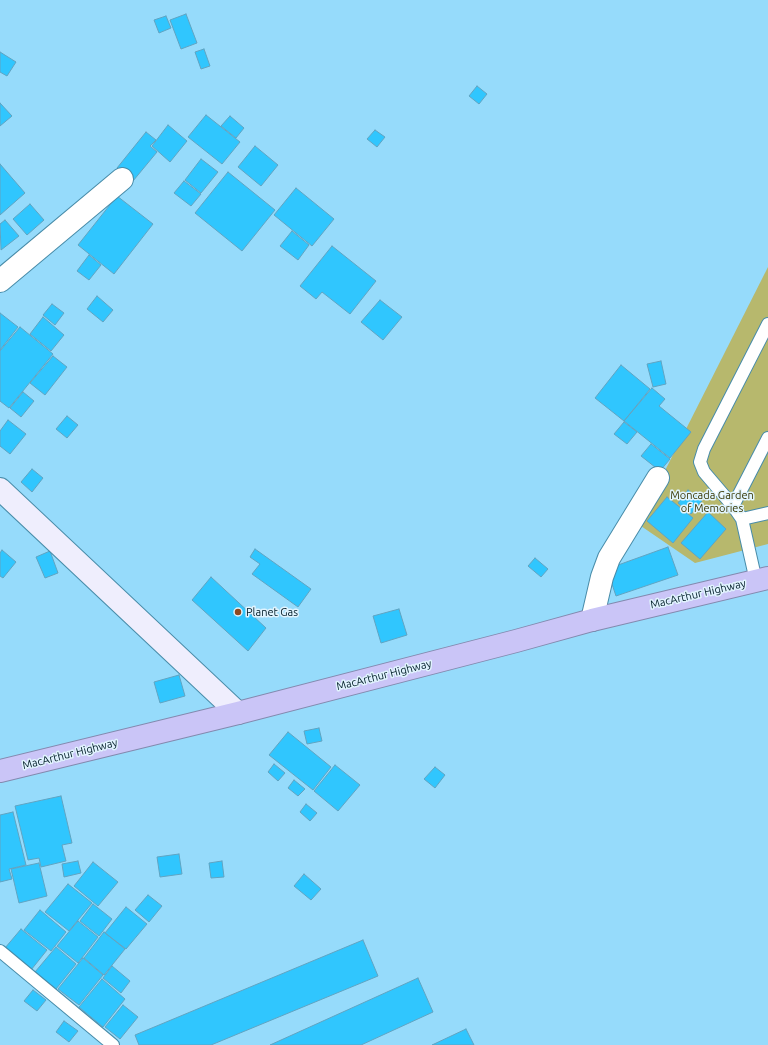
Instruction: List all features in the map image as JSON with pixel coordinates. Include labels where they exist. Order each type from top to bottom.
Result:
[{"type":"highway","name":"MacArthur Highway","points":[[0,771],[238,713],[592,620],[762,579]]},
{"type":"street","points":[[0,281],[122,179]]},
{"type":"street","points":[[592,620],[602,577],[609,558],[658,478]]},
{"type":"street","points":[[0,489],[238,713]]},
{"type":"lane","points":[[762,579],[742,519],[704,472],[700,462],[704,448],[768,324]]},
{"type":"lane","points":[[733,506],[768,438]]},
{"type":"lane","points":[[742,519],[768,513]]},
{"type":"lane","points":[[0,951],[113,1045]]},
{"type":"green space","name":"Moncada Garden of Memories","points":[[768,267],[768,544],[695,563],[638,524]]},
{"type":"building","points":[[186,14],[197,43],[181,49],[170,20]]},
{"type":"building","points":[[166,16],[171,28],[159,33],[154,20]]},
{"type":"building","points":[[204,49],[210,66],[201,69],[195,52]]},
{"type":"building","points":[[0,52],[16,62],[7,76],[0,72]]},
{"type":"building","points":[[477,86],[487,94],[479,104],[469,96]]},
{"type":"building","points":[[0,103],[12,116],[0,126]]},
{"type":"building","points":[[206,115],[240,142],[222,164],[188,137]]},
{"type":"building","points":[[230,116],[244,128],[236,138],[221,126]]},
{"type":"building","points":[[168,125],[187,141],[170,162],[152,146]]},
{"type":"building","points":[[375,130],[385,137],[377,147],[367,139]]},
{"type":"building","points":[[146,132],[156,140],[150,146],[157,152],[133,181],[117,168]]},
{"type":"building","points":[[255,146],[278,165],[261,186],[238,167]]},
{"type":"building","points":[[201,159],[218,172],[201,193],[185,180]]},
{"type":"building","points":[[0,164],[25,193],[0,215]]},
{"type":"building","points":[[228,172],[275,210],[242,251],[195,213]]},
{"type":"building","points":[[184,181],[201,194],[191,206],[174,193]]},
{"type":"building","points":[[296,188],[334,219],[312,246],[274,215]]},
{"type":"building","points":[[117,196],[153,224],[114,274],[78,245]]},
{"type":"building","points":[[30,204],[44,220],[27,235],[13,219]]},
{"type":"building","points":[[5,220],[19,236],[1,250],[0,224]]},
{"type":"building","points":[[292,231],[309,245],[298,260],[280,246]]},
{"type":"building","points":[[332,246],[376,281],[350,314],[322,292],[316,299],[300,286]]},
{"type":"building","points":[[89,255],[101,265],[89,280],[77,271]]},
{"type":"building","points":[[97,296],[113,310],[103,322],[87,309]]},
{"type":"building","points":[[380,300],[402,317],[383,340],[361,322]]},
{"type":"building","points":[[52,304],[64,313],[55,325],[43,315]]},
{"type":"building","points":[[0,313],[18,327],[0,350]]},
{"type":"building","points":[[43,317],[64,335],[51,351],[30,334]]},
{"type":"building","points":[[20,327],[53,354],[9,408],[0,401],[0,351]]},
{"type":"building","points":[[53,356],[67,367],[45,395],[30,383]]},
{"type":"building","points":[[661,361],[666,384],[653,387],[647,364]]},
{"type":"building","points":[[621,365],[650,389],[624,421],[595,398]]},
{"type":"building","points":[[652,388],[665,399],[659,406],[691,432],[670,458],[624,421]]},
{"type":"building","points":[[23,392],[34,401],[21,417],[10,408]]},
{"type":"building","points":[[67,416],[78,425],[67,438],[56,429]]},
{"type":"building","points":[[8,420],[26,434],[10,454],[0,446],[0,431]]},
{"type":"building","points":[[624,422],[637,432],[627,444],[614,434]]},
{"type":"building","points":[[651,444],[670,459],[660,471],[641,456]]},
{"type":"building","points":[[32,469],[43,478],[32,492],[21,482]]},
{"type":"building","points":[[688,490],[702,501],[691,514],[678,503]]},
{"type":"building","points":[[667,497],[693,518],[673,543],[647,521]]},
{"type":"building","points":[[708,512],[726,529],[700,559],[681,543]]},
{"type":"building","points":[[668,547],[678,575],[616,596],[607,569]]},
{"type":"building","points":[[255,549],[311,589],[298,607],[252,574],[260,564],[250,557]]},
{"type":"building","points":[[2,550],[16,562],[3,578],[0,576],[0,553]]},
{"type":"building","points":[[50,551],[58,573],[45,578],[36,557]]},
{"type":"building","points":[[535,558],[548,569],[541,577],[528,566]]},
{"type":"building","points":[[211,577],[266,628],[248,651],[192,600]]},
{"type":"building","points":[[399,609],[407,635],[381,643],[373,616]]},
{"type":"building","points":[[179,675],[185,696],[160,703],[154,682]]},
{"type":"building","points":[[319,728],[322,741],[307,744],[304,731]]},
{"type":"building","points":[[288,732],[331,767],[313,790],[269,755]]},
{"type":"building","points":[[274,764],[285,773],[278,781],[268,772]]},
{"type":"building","points":[[335,765],[360,785],[338,811],[314,791]]},
{"type":"building","points":[[435,767],[445,775],[435,788],[424,779]]},
{"type":"building","points":[[294,780],[305,789],[298,796],[288,788]]},
{"type":"building","points":[[61,796],[72,843],[62,845],[66,861],[41,867],[39,858],[28,860],[15,806]]},
{"type":"building","points":[[306,804],[317,813],[310,821],[300,812]]},
{"type":"building","points":[[13,812],[26,865],[9,869],[12,879],[0,882],[0,815]]},
{"type":"building","points":[[179,854],[182,874],[160,877],[157,857]]},
{"type":"building","points":[[78,861],[81,873],[64,877],[62,864]]},
{"type":"building","points":[[222,861],[224,877],[211,878],[209,863]]},
{"type":"building","points":[[93,862],[118,882],[98,906],[74,886]]},
{"type":"building","points":[[39,863],[47,896],[19,903],[11,869]]},
{"type":"building","points":[[304,874],[321,889],[311,900],[294,886]]},
{"type":"building","points":[[68,884],[92,903],[69,931],[45,912]]},
{"type":"building","points":[[148,895],[162,906],[149,922],[135,910]]},
{"type":"building","points":[[93,904],[112,919],[99,936],[80,921]]},
{"type":"building","points":[[126,907],[147,924],[126,949],[105,933]]},
{"type":"building","points":[[40,910],[66,932],[51,951],[24,930]]},
{"type":"building","points":[[78,921],[98,937],[78,963],[57,946]]},
{"type":"building","points":[[21,929],[47,950],[31,970],[5,948]]},
{"type":"building","points":[[104,932],[125,949],[104,975],[84,958]]},
{"type":"building","points":[[363,940],[378,976],[211,1045],[139,1045],[135,1035]]},
{"type":"building","points":[[56,947],[76,964],[56,989],[35,972]]},
{"type":"building","points":[[83,958],[103,975],[79,1005],[58,989]]},
{"type":"building","points":[[112,966],[130,981],[121,993],[103,978]]},
{"type":"building","points":[[418,978],[433,1012],[361,1045],[270,1045]]},
{"type":"building","points":[[102,979],[125,999],[103,1027],[79,1007]]},
{"type":"building","points":[[33,990],[46,1000],[37,1011],[24,1001]]},
{"type":"building","points":[[123,1005],[138,1017],[120,1039],[105,1027]]},
{"type":"building","points":[[64,1021],[78,1031],[69,1042],[56,1032]]},
{"type":"building","points":[[466,1029],[474,1045],[432,1045]]},
{"type":"place","name":"Planet Gas","points":[[238,612]]}]
